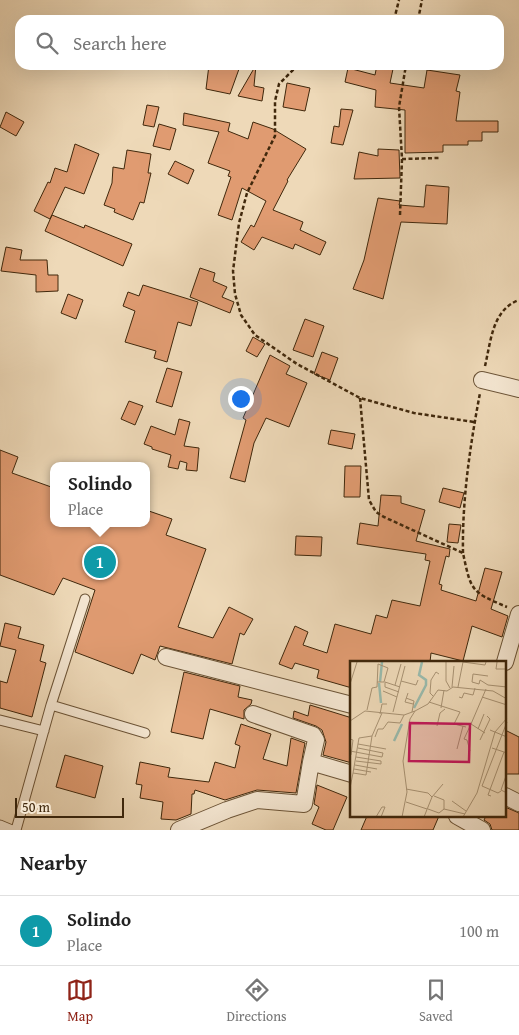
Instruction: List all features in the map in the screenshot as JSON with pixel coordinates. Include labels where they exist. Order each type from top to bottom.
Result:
[{"type":"street","points":[[482,380],[519,389]]},
{"type":"street","points":[[505,661],[519,614]]},
{"type":"street","points":[[166,657],[350,704]]},
{"type":"street","points":[[179,830],[257,800],[304,804],[316,740],[314,735],[253,714]]},
{"type":"street","points":[[311,762],[350,773]]},
{"type":"street","points":[[506,796],[519,803]]},
{"type":"street","points":[[461,818],[482,830]]},
{"type":"lane","points":[[16,830],[51,704],[85,599]]},
{"type":"lane","points":[[51,704],[145,733]]},
{"type":"lane","points":[[0,720],[44,731]]},
{"type":"lane","points":[[0,825],[12,830]]},
{"type":"path","points":[[395,15],[399,0]]},
{"type":"path","points":[[419,15],[422,0]]},
{"type":"path","points":[[293,70],[279,84],[275,101],[274,136],[253,179],[243,205],[235,244],[233,271],[235,294],[241,315],[255,335],[297,364],[360,398],[414,413],[474,422]]},
{"type":"path","points":[[400,215],[402,159],[399,107],[405,70]]},
{"type":"path","points":[[402,159],[439,158]]},
{"type":"path","points":[[519,300],[508,306],[500,314],[495,324],[474,422],[462,527],[463,553],[469,581],[474,591],[519,614]]},
{"type":"path","points":[[360,398],[369,500],[372,506],[384,517],[463,553]]},
{"type":"building","points":[[208,70],[239,70],[230,94],[206,89]]},
{"type":"building","points":[[253,70],[256,70],[254,86],[264,88],[262,101],[238,96]]},
{"type":"building","points":[[348,70],[375,75],[376,70],[393,70],[390,83],[424,88],[427,70],[460,75],[456,91],[460,92],[456,121],[498,121],[498,132],[482,132],[482,141],[468,141],[468,145],[443,145],[443,152],[405,153],[405,110],[375,107],[376,90],[345,82]]},
{"type":"building","points":[[287,83],[310,88],[305,111],[283,107]]},
{"type":"building","points":[[147,105],[159,107],[154,127],[143,125]]},
{"type":"building","points":[[341,109],[353,110],[343,145],[331,143],[334,126],[339,127]]},
{"type":"building","points":[[6,112],[24,122],[16,136],[0,127]]},
{"type":"building","points":[[184,113],[230,123],[228,131],[248,139],[253,122],[273,129],[306,149],[287,180],[273,210],[303,222],[300,230],[326,242],[320,255],[295,244],[293,249],[262,237],[254,250],[241,242],[251,225],[254,227],[266,201],[242,188],[232,220],[218,215],[231,177],[228,176],[230,171],[208,163],[219,132],[183,125]]},
{"type":"building","points":[[159,124],[176,129],[170,150],[153,146]]},
{"type":"building","points":[[75,144],[99,154],[84,194],[65,187],[50,219],[34,211],[48,182],[50,183],[55,168],[67,172]]},
{"type":"building","points":[[378,149],[399,150],[400,178],[354,179],[359,152],[378,156]]},
{"type":"building","points":[[127,150],[151,154],[148,173],[151,173],[144,203],[140,202],[133,220],[114,212],[115,209],[104,205],[112,183],[113,167],[124,169]]},
{"type":"building","points":[[175,161],[194,170],[188,184],[168,174]]},
{"type":"building","points":[[426,185],[449,187],[447,224],[401,222],[383,299],[353,289],[364,260],[378,198],[400,201],[399,205],[424,207]]},
{"type":"building","points":[[52,215],[84,228],[85,225],[132,244],[123,266],[45,231]]},
{"type":"building","points":[[6,247],[22,250],[20,260],[47,260],[48,275],[58,275],[58,291],[36,292],[36,275],[1,271]]},
{"type":"building","points":[[200,268],[215,273],[213,281],[227,287],[222,297],[234,302],[230,313],[190,297]]},
{"type":"building","points":[[143,285],[198,302],[191,326],[178,322],[167,362],[154,358],[156,351],[125,342],[135,311],[123,306],[128,292],[139,296]]},
{"type":"building","points":[[68,294],[83,300],[76,319],[61,313]]},
{"type":"building","points":[[305,319],[324,326],[313,357],[293,350]]},
{"type":"building","points":[[253,337],[265,344],[257,357],[246,351]]},
{"type":"building","points":[[322,352],[338,358],[330,380],[314,374]]},
{"type":"building","points":[[270,355],[290,366],[286,374],[307,383],[289,427],[266,418],[254,443],[245,482],[230,478],[246,420],[243,418]]},
{"type":"building","points":[[167,368],[182,372],[172,407],[156,402]]},
{"type":"building","points":[[129,401],[143,406],[135,425],[121,419]]},
{"type":"building","points":[[179,419],[190,422],[184,446],[199,448],[197,471],[186,470],[187,463],[180,461],[178,469],[168,467],[171,455],[152,449],[152,447],[144,444],[151,426],[175,435]]},
{"type":"building","points":[[331,430],[355,434],[352,449],[328,444]]},
{"type":"building","points":[[0,450],[18,457],[12,473],[50,487],[50,527],[150,527],[150,511],[172,519],[166,535],[206,549],[178,627],[213,638],[229,607],[253,619],[244,635],[240,633],[232,664],[160,646],[155,660],[141,654],[133,674],[75,652],[95,590],[63,578],[54,595],[0,575]]},
{"type":"building","points":[[345,466],[361,466],[360,497],[344,497]]},
{"type":"building","points":[[443,488],[464,493],[460,508],[439,502]]},
{"type":"building","points":[[381,495],[401,496],[401,503],[425,510],[416,541],[450,549],[449,557],[446,556],[439,584],[442,585],[441,590],[476,601],[485,568],[502,572],[491,609],[508,616],[502,637],[472,626],[463,661],[431,653],[430,661],[350,661],[350,687],[317,678],[319,670],[295,663],[292,669],[279,664],[295,626],[308,632],[303,645],[327,653],[335,624],[371,634],[376,615],[387,618],[392,600],[420,606],[430,561],[425,560],[426,554],[357,544],[360,523],[378,526]]},
{"type":"building","points":[[449,524],[461,525],[458,543],[447,542]]},
{"type":"building","points":[[296,536],[322,537],[321,556],[295,555]]},
{"type":"building","points":[[5,623],[21,627],[18,638],[44,645],[40,661],[46,663],[32,717],[0,708],[0,681],[7,683],[16,650],[0,646]]},
{"type":"building","points":[[184,672],[240,686],[238,697],[252,700],[251,704],[244,710],[244,719],[210,709],[203,739],[171,732]]},
{"type":"building","points":[[310,705],[350,717],[350,762],[323,755],[326,742],[322,730],[293,718],[294,711],[308,716]]},
{"type":"building","points":[[241,724],[271,734],[263,759],[287,766],[291,738],[305,743],[296,793],[257,790],[225,800],[195,790],[194,794],[192,794],[191,814],[176,820],[161,819],[163,802],[140,798],[142,785],[136,784],[140,762],[170,768],[168,777],[209,782],[215,762],[235,768],[240,746],[235,744]]},
{"type":"building","points":[[506,730],[519,737],[519,774],[506,774]]},
{"type":"building","points":[[65,755],[103,766],[95,798],[56,787]]},
{"type":"building","points":[[317,785],[347,797],[333,830],[326,830],[312,824],[319,807],[314,804]]},
{"type":"building","points":[[506,807],[519,813],[519,830],[492,830],[490,824],[484,820],[485,818],[506,818]]},
{"type":"building","points":[[366,818],[438,818],[433,830],[361,830]]},
{"type":"place","name":"Solindo","points":[[100,562]]}]
